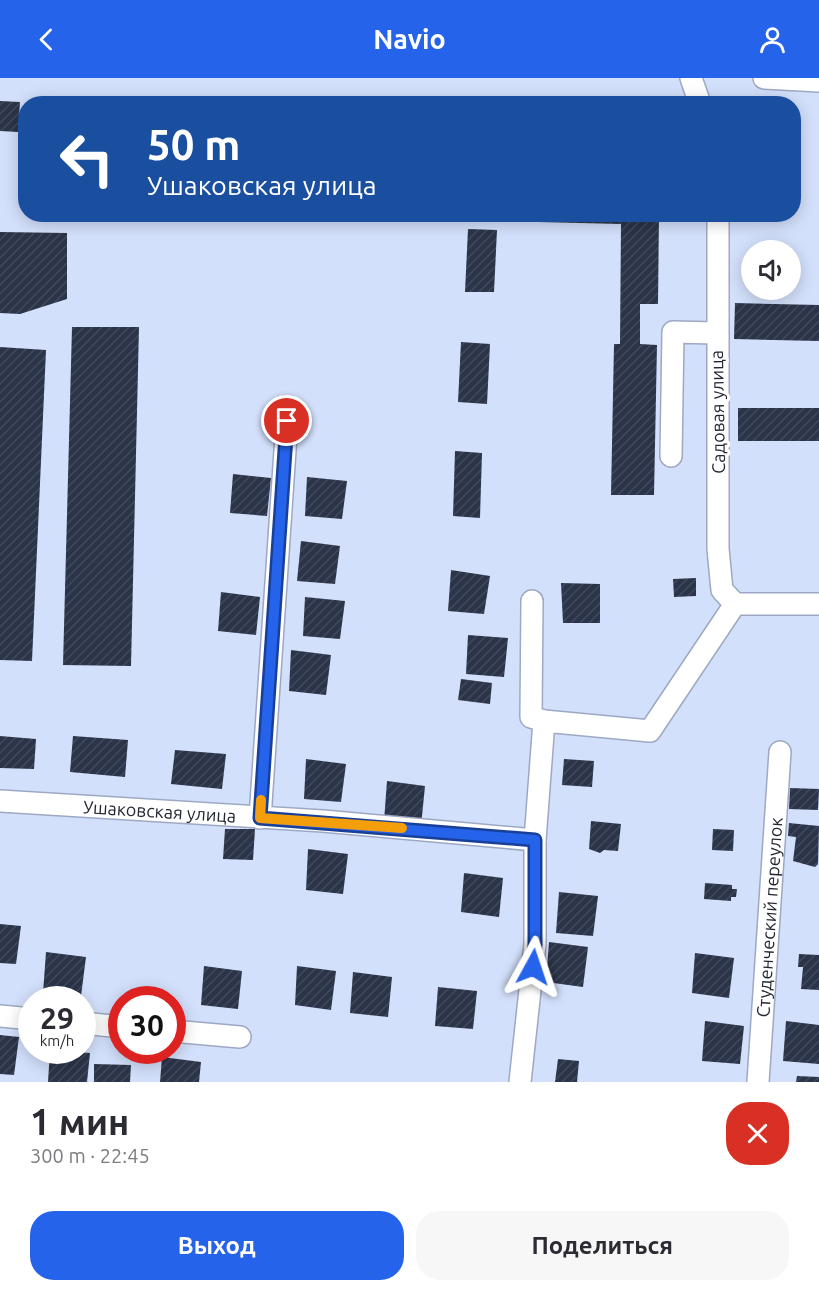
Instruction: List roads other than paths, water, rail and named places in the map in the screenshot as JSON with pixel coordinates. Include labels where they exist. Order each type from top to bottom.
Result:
[{"type":"street","points":[[691,78],[697,96]]},
{"type":"street","points":[[764,78],[819,81]]},
{"type":"street","name":"Садовая улица","points":[[718,222],[716,333],[718,549],[723,590],[735,604]]},
{"type":"street","points":[[671,456],[673,332],[716,333]]},
{"type":"street","points":[[260,818],[287,421]]},
{"type":"street","points":[[532,601],[531,717],[544,721],[650,731],[735,604],[819,604]]},
{"type":"street","points":[[520,1082],[535,944],[535,840],[544,721]]},
{"type":"street","name":"Студенческий переулок","points":[[758,1082],[780,752]]},
{"type":"street","name":"Ушаковская улица","points":[[0,801],[260,818],[535,840]]},
{"type":"street","points":[[0,1016],[18,1018]]},
{"type":"street","points":[[186,1032],[240,1037]]}]
